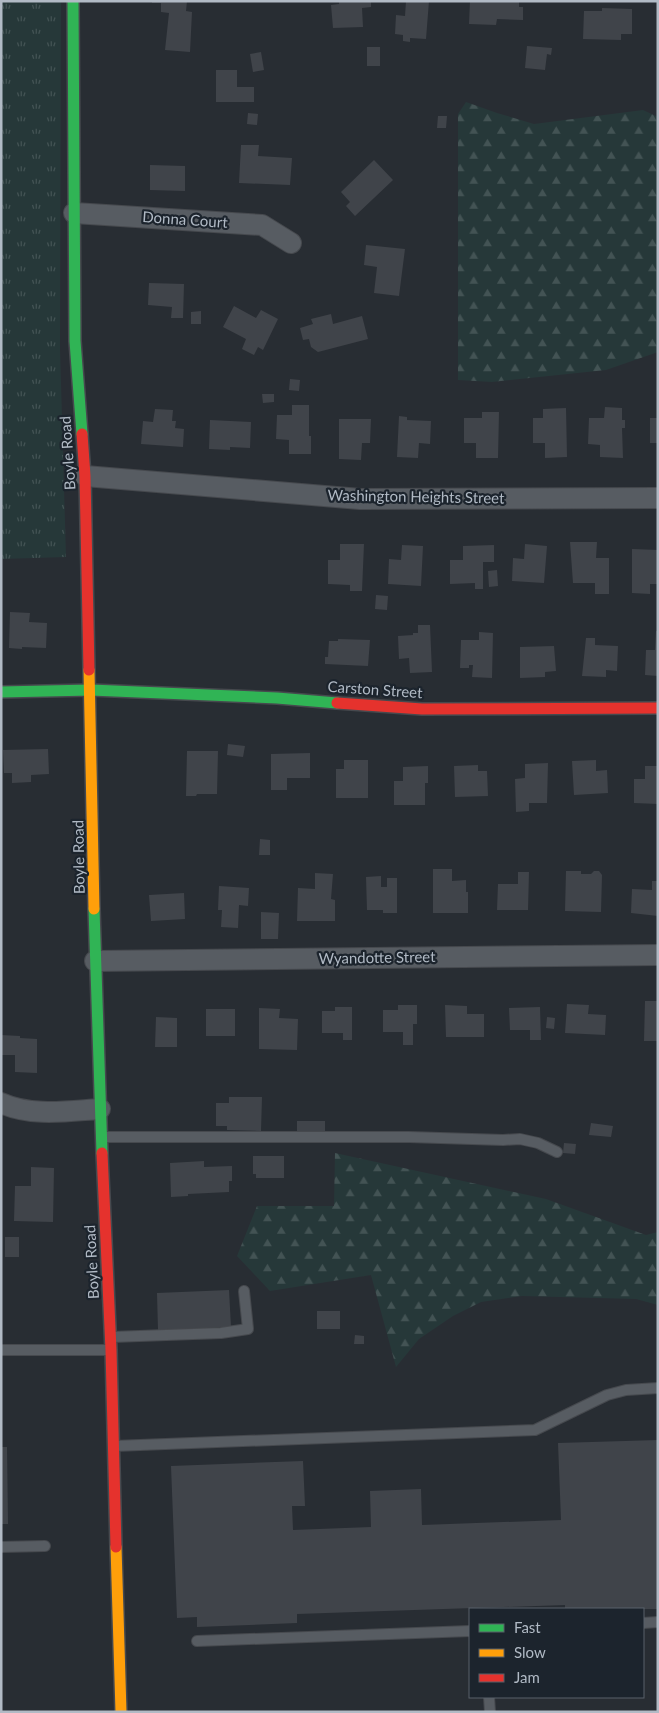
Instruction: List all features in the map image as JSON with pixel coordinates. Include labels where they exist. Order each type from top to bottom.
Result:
[{"type":"street","name":"Boyle Road","points":[[73,1],[75,341],[85,476],[100,1109],[111,1337],[121,1712]]},
{"type":"street","name":"Donna Court","points":[[74,213],[262,225],[291,243]]},
{"type":"street","name":"Washington Heights Street","points":[[85,476],[360,499],[658,498]]},
{"type":"street","name":"Carston Street","points":[[1,692],[91,690],[277,698],[422,709],[658,708]]},
{"type":"street","name":"Wyandotte Street","points":[[96,961],[658,955]]},
{"type":"street","points":[[1,1103],[28,1111],[55,1112],[100,1109]]},
{"type":"lane","points":[[101,1137],[520,1139],[538,1143],[557,1152]]},
{"type":"lane","points":[[111,1337],[221,1333],[248,1329],[244,1291]]},
{"type":"lane","points":[[1,1350],[111,1350]]},
{"type":"lane","points":[[113,1446],[535,1430],[607,1395],[626,1390],[658,1388]]},
{"type":"lane","points":[[1,1547],[45,1546]]},
{"type":"lane","points":[[644,1623],[658,1622]]},
{"type":"lane","points":[[197,1641],[469,1631]]},
{"type":"lane","points":[[489,1698],[490,1712]]},
{"type":"green space","points":[[1,1],[61,1],[60,349],[66,557],[1,559]]},
{"type":"green space","points":[[466,102],[534,124],[643,110],[658,117],[658,352],[606,370],[492,382],[458,380],[458,114]]},
{"type":"green space","points":[[335,1153],[546,1199],[646,1235],[658,1232],[658,1305],[636,1299],[522,1296],[481,1302],[453,1316],[419,1339],[396,1367],[371,1275],[270,1291],[237,1256],[257,1206],[334,1206]]},
{"type":"building","points":[[152,1],[187,1],[186,11],[192,12],[190,52],[165,50],[169,13],[161,12],[161,3],[152,3]]},
{"type":"building","points":[[339,1],[371,1],[371,7],[362,8],[363,27],[333,28],[331,5],[339,4]]},
{"type":"building","points":[[406,1],[429,1],[426,39],[410,38],[410,42],[403,41],[403,35],[395,34],[396,15],[405,16]]},
{"type":"building","points":[[470,1],[519,1],[519,7],[523,7],[523,20],[497,19],[496,25],[469,24]]},
{"type":"building","points":[[602,8],[632,9],[632,34],[621,34],[621,40],[583,39],[584,11],[602,11]]},
{"type":"building","points":[[527,46],[552,48],[551,55],[547,54],[545,70],[525,68]]},
{"type":"building","points":[[367,47],[380,47],[380,66],[367,66]]},
{"type":"building","points":[[261,52],[264,70],[253,72],[250,54]]},
{"type":"building","points":[[216,70],[237,70],[237,87],[254,87],[254,102],[216,102]]},
{"type":"building","points":[[248,113],[258,114],[257,125],[247,124]]},
{"type":"building","points":[[438,116],[447,116],[446,128],[437,128]]},
{"type":"building","points":[[241,145],[259,145],[258,156],[292,158],[290,185],[239,183]]},
{"type":"building","points":[[374,160],[393,180],[355,216],[346,206],[350,202],[341,192]]},
{"type":"building","points":[[150,165],[185,166],[185,191],[150,190]]},
{"type":"building","points":[[366,245],[405,249],[399,296],[374,293],[377,267],[364,265]]},
{"type":"building","points":[[149,283],[184,284],[183,318],[171,318],[172,307],[148,305]]},
{"type":"building","points":[[234,306],[256,318],[261,310],[278,319],[263,350],[258,347],[254,355],[242,349],[246,339],[223,327]]},
{"type":"building","points":[[201,311],[201,324],[191,324],[191,312]]},
{"type":"building","points":[[331,314],[333,324],[362,316],[368,339],[318,352],[311,347],[309,339],[303,340],[300,328],[313,324],[311,319]]},
{"type":"building","points":[[290,379],[300,380],[299,391],[289,390]]},
{"type":"building","points":[[262,394],[274,394],[274,402],[263,403]]},
{"type":"building","points":[[292,405],[309,405],[311,454],[289,454],[289,440],[276,439],[277,415],[292,415]]},
{"type":"building","points":[[605,407],[622,408],[622,420],[625,420],[625,428],[622,428],[623,458],[600,457],[600,445],[588,444],[589,418],[604,418]]},
{"type":"building","points":[[566,408],[567,457],[545,458],[545,443],[533,443],[533,418],[543,418],[543,409]]},
{"type":"building","points":[[155,409],[173,410],[172,421],[176,421],[175,428],[184,429],[183,447],[141,444],[143,421],[153,422]]},
{"type":"building","points":[[482,412],[499,412],[498,458],[476,458],[476,443],[464,443],[464,418],[482,418]]},
{"type":"building","points":[[399,416],[407,417],[407,420],[431,421],[430,444],[419,443],[418,458],[397,457]]},
{"type":"building","points":[[650,418],[658,418],[658,443],[650,443]]},
{"type":"building","points":[[339,419],[371,419],[370,443],[362,443],[361,460],[339,459]]},
{"type":"building","points":[[210,420],[251,422],[250,448],[230,447],[230,450],[209,449]]},
{"type":"building","points":[[570,542],[597,542],[596,558],[609,558],[609,594],[595,594],[595,583],[573,583]]},
{"type":"building","points":[[340,544],[364,544],[362,591],[350,591],[350,585],[328,584],[328,560],[340,560]]},
{"type":"building","points":[[525,544],[547,546],[544,583],[512,581],[513,558],[524,559]]},
{"type":"building","points":[[402,545],[423,546],[421,586],[388,584],[389,559],[401,560]]},
{"type":"building","points":[[494,545],[494,562],[483,562],[483,589],[475,589],[475,583],[450,584],[450,560],[463,560],[463,546]]},
{"type":"building","points":[[632,549],[658,550],[658,584],[650,584],[650,594],[632,593]]},
{"type":"building","points":[[497,570],[498,586],[489,587],[488,571]]},
{"type":"building","points":[[376,595],[388,596],[387,610],[375,609]]},
{"type":"building","points":[[10,612],[30,613],[29,622],[47,623],[46,648],[9,648]]},
{"type":"building","points":[[418,625],[430,625],[432,672],[410,673],[409,658],[399,659],[398,636],[418,633]]},
{"type":"building","points":[[656,631],[658,631],[658,676],[645,675],[646,650],[655,650]]},
{"type":"building","points":[[479,632],[493,633],[492,678],[472,677],[473,665],[469,665],[469,668],[460,668],[461,640],[479,640]]},
{"type":"building","points":[[586,638],[595,638],[595,645],[618,646],[617,671],[606,670],[606,677],[582,676]]},
{"type":"building","points":[[338,639],[370,640],[368,666],[325,664],[325,657],[328,657],[329,641],[338,641]]},
{"type":"building","points":[[554,646],[556,671],[545,672],[545,677],[520,678],[520,647]]},
{"type":"building","points":[[228,744],[245,746],[243,757],[227,755]]},
{"type":"building","points":[[48,749],[49,774],[31,775],[31,782],[12,783],[12,773],[4,773],[3,750]]},
{"type":"building","points":[[187,751],[218,751],[217,794],[186,796]]},
{"type":"building","points":[[310,753],[310,778],[287,778],[287,790],[271,790],[271,754]]},
{"type":"building","points":[[344,760],[368,760],[368,798],[336,798],[336,769],[344,769]]},
{"type":"building","points":[[596,760],[596,771],[607,770],[608,793],[574,795],[572,761]]},
{"type":"building","points":[[548,763],[547,803],[529,803],[529,811],[516,812],[515,779],[525,778],[525,764]]},
{"type":"building","points":[[478,765],[478,771],[487,771],[488,796],[455,797],[454,766]]},
{"type":"building","points":[[428,766],[428,783],[425,783],[425,805],[394,805],[394,781],[403,781],[403,767]]},
{"type":"building","points":[[645,766],[658,766],[658,804],[634,803],[634,779],[645,779]]},
{"type":"building","points":[[260,839],[270,840],[270,855],[259,855]]},
{"type":"building","points":[[433,869],[452,869],[452,881],[466,880],[468,913],[433,913]]},
{"type":"building","points":[[566,871],[581,871],[581,874],[591,874],[594,871],[599,871],[602,875],[601,912],[565,911]]},
{"type":"building","points":[[518,872],[529,872],[528,910],[497,910],[498,884],[518,884]]},
{"type":"building","points":[[315,873],[333,874],[331,899],[335,900],[335,921],[297,921],[298,888],[315,889]]},
{"type":"building","points":[[381,876],[381,887],[387,887],[387,878],[397,878],[397,913],[383,913],[383,910],[367,910],[366,877]]},
{"type":"building","points":[[652,881],[658,881],[658,916],[631,913],[632,889],[652,890]]},
{"type":"building","points":[[219,886],[249,888],[248,906],[239,905],[238,928],[221,927],[222,910],[218,910]]},
{"type":"building","points":[[184,893],[185,919],[151,921],[149,895]]},
{"type":"building","points":[[261,912],[279,913],[278,939],[261,939]]},
{"type":"building","points":[[645,1001],[658,1001],[658,1041],[644,1041]]},
{"type":"building","points":[[567,1004],[589,1005],[588,1014],[606,1015],[605,1035],[565,1033]]},
{"type":"building","points":[[398,1005],[417,1005],[417,1024],[413,1024],[413,1045],[403,1045],[403,1032],[383,1032],[383,1010],[398,1010]]},
{"type":"building","points":[[445,1005],[467,1006],[467,1014],[484,1014],[484,1037],[446,1037]]},
{"type":"building","points":[[335,1007],[352,1007],[352,1040],[343,1040],[343,1033],[322,1033],[322,1011],[335,1011]]},
{"type":"building","points":[[540,1007],[541,1040],[530,1040],[530,1030],[510,1030],[509,1008]]},
{"type":"building","points":[[259,1008],[280,1009],[279,1018],[298,1019],[297,1050],[259,1049]]},
{"type":"building","points":[[206,1009],[235,1009],[235,1036],[206,1036]]},
{"type":"building","points":[[156,1017],[177,1018],[177,1047],[155,1047]]},
{"type":"building","points":[[547,1017],[555,1018],[554,1029],[546,1028]]},
{"type":"building","points":[[1,1035],[37,1039],[37,1073],[15,1072],[15,1055],[1,1055]]},
{"type":"building","points":[[229,1097],[262,1097],[261,1131],[227,1130],[227,1126],[216,1126],[216,1103],[229,1103]]},
{"type":"building","points":[[297,1121],[325,1121],[325,1136],[297,1136]]},
{"type":"building","points":[[591,1123],[613,1126],[611,1137],[589,1135]]},
{"type":"building","points":[[564,1143],[576,1144],[575,1154],[563,1153]]},
{"type":"building","points":[[253,1156],[284,1156],[284,1178],[256,1178],[256,1174],[253,1174]]},
{"type":"building","points":[[204,1161],[204,1167],[232,1166],[232,1181],[229,1181],[229,1192],[188,1194],[188,1196],[171,1197],[170,1163]]},
{"type":"building","points":[[31,1167],[54,1168],[53,1222],[14,1221],[15,1186],[31,1186]]},
{"type":"building","points":[[5,1237],[19,1237],[19,1257],[5,1257]]},
{"type":"building","points":[[229,1290],[231,1327],[158,1330],[157,1293]]},
{"type":"building","points":[[317,1311],[340,1311],[340,1329],[317,1329]]},
{"type":"building","points":[[355,1335],[364,1336],[364,1344],[354,1344]]},
{"type":"building","points":[[658,1440],[658,1609],[565,1608],[565,1605],[297,1614],[297,1623],[197,1627],[197,1617],[177,1618],[171,1466],[303,1461],[305,1506],[292,1506],[293,1530],[371,1527],[370,1491],[421,1489],[422,1525],[561,1520],[558,1443]]},
{"type":"building","points":[[1,1447],[7,1447],[8,1524],[1,1524]]},
{"type":"traffic: fast","points":[[73,1],[75,341],[82,434]]},
{"type":"traffic: fast","points":[[1,692],[91,690],[277,698],[337,703]]},
{"type":"traffic: fast","points":[[94,909],[102,1153]]},
{"type":"traffic: slow","points":[[89,670],[94,909]]},
{"type":"traffic: slow","points":[[116,1547],[121,1712]]},
{"type":"traffic: jam","points":[[82,434],[85,476],[89,670]]},
{"type":"traffic: jam","points":[[337,703],[422,709],[658,708]]},
{"type":"traffic: jam","points":[[102,1153],[111,1350],[116,1547]]}]
